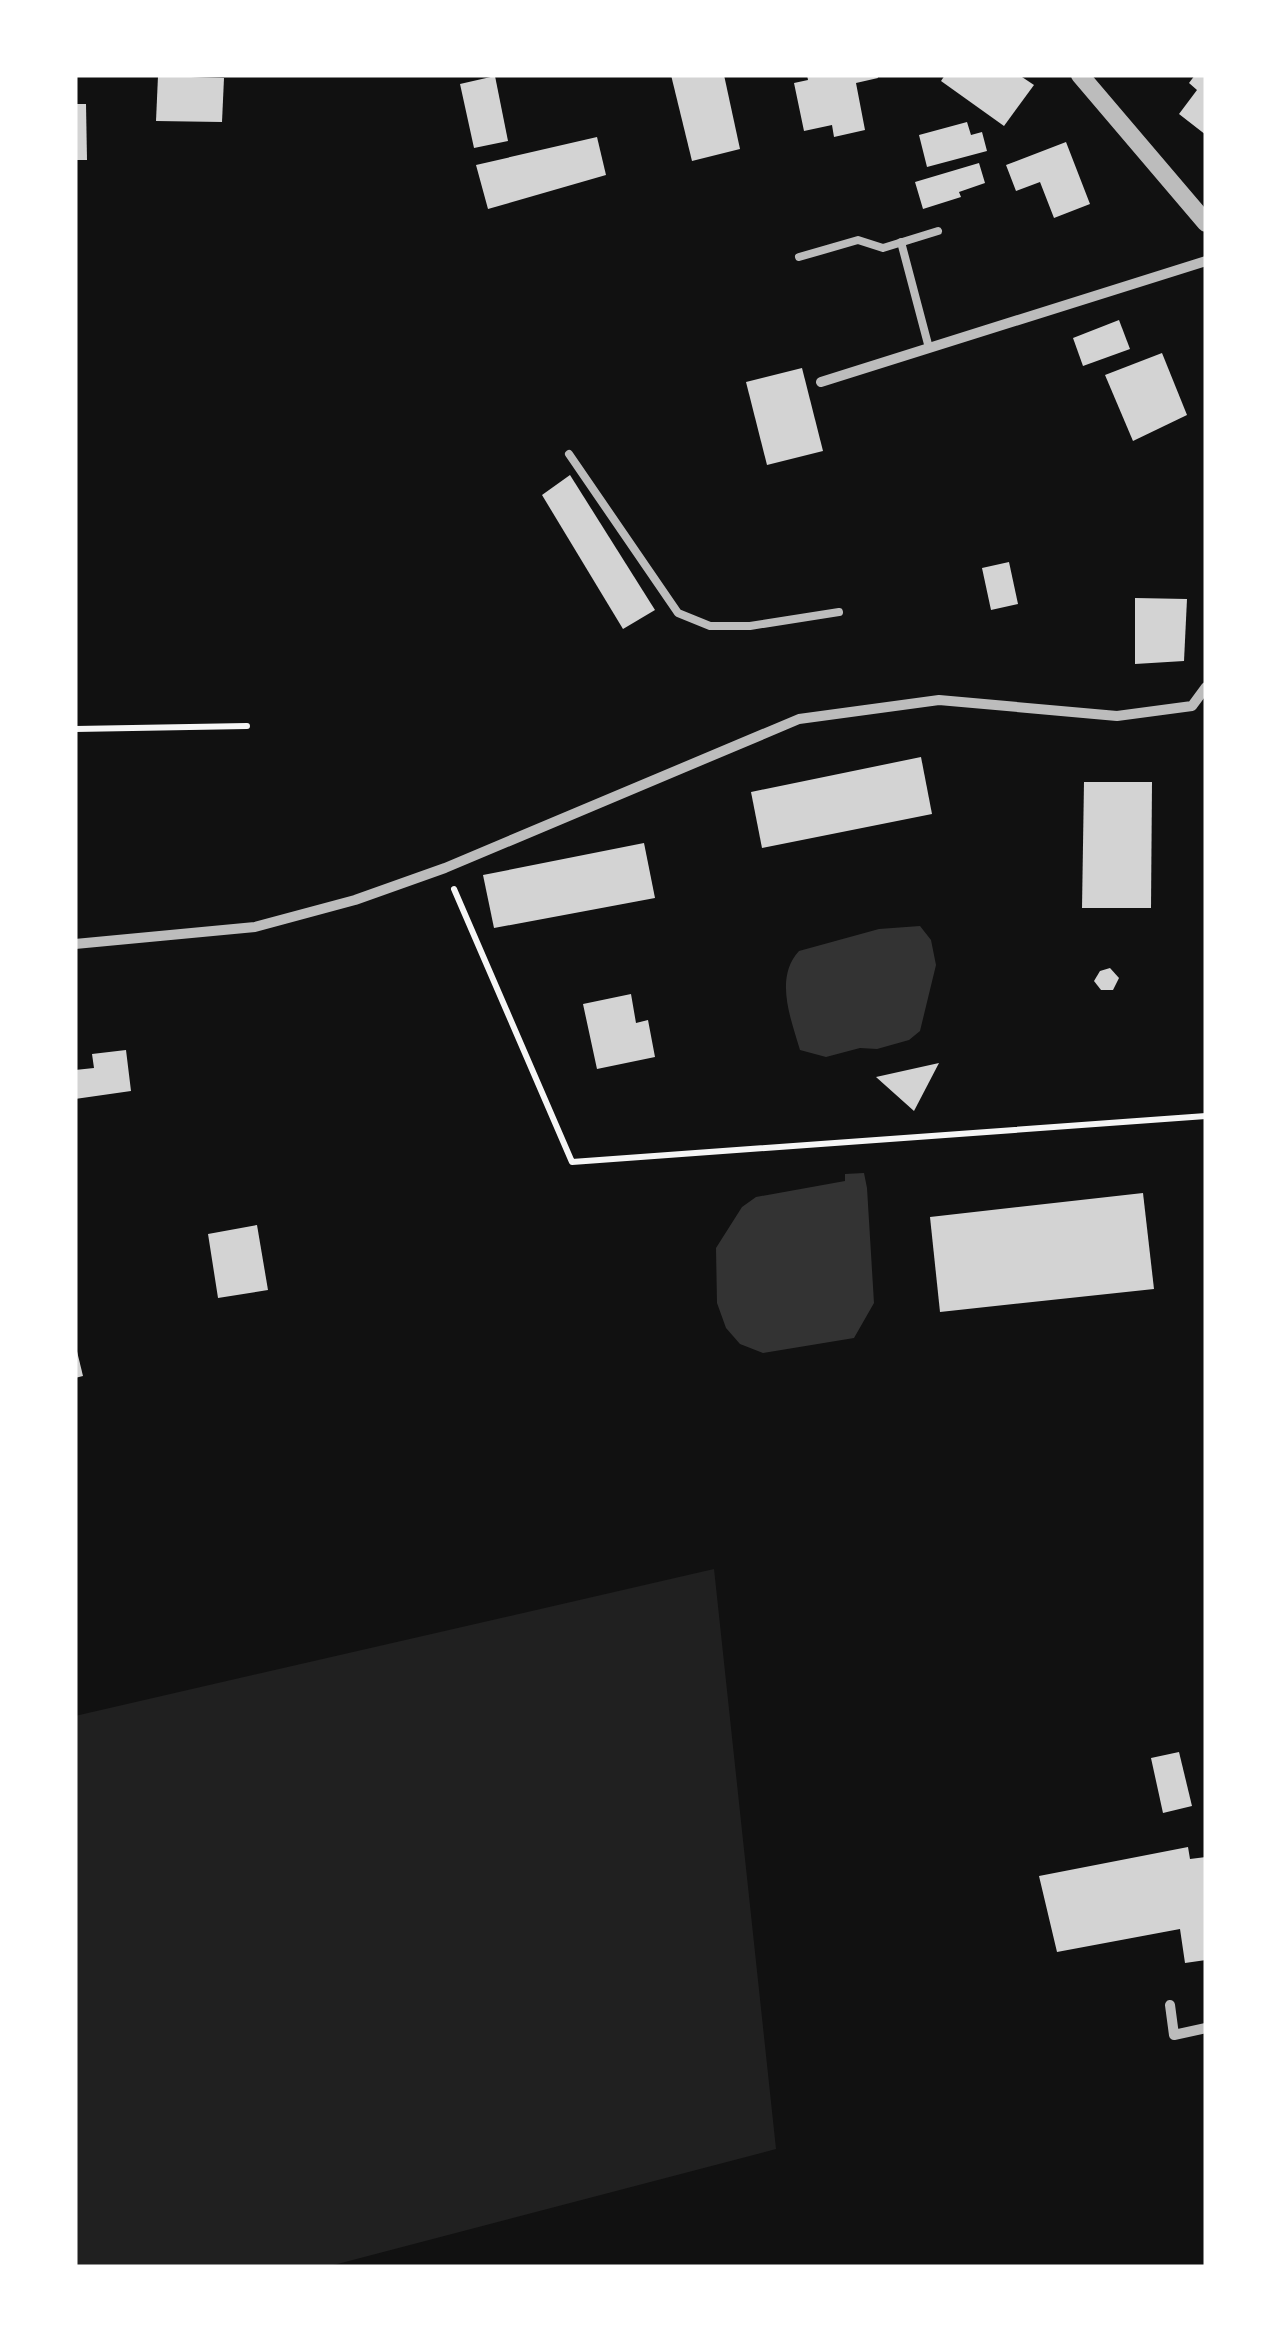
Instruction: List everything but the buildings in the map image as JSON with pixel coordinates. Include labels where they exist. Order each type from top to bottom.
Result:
[{"type":"street","points":[[1080,75],[1206,223]]},
{"type":"street","points":[[821,382],[1206,261]]},
{"type":"street","points":[[75,944],[255,927],[355,900],[446,868],[799,719],[939,700],[1117,716],[1192,706],[1206,687]]},
{"type":"street","points":[[1170,2004],[1174,2035],[1206,2028]]},
{"type":"lane","points":[[798,257],[858,240],[883,248],[938,231]]},
{"type":"lane","points":[[901,242],[929,348]]},
{"type":"lane","points":[[569,454],[678,613],[710,626],[750,626],[838,612]]},
{"type":"path","points":[[75,729],[247,726]]},
{"type":"path","points":[[446,868],[572,1162],[1206,1116]]},
{"type":"shaded area","points":[[920,926],[931,940],[936,965],[920,1031],[909,1040],[877,1049],[860,1048],[826,1057],[800,1050],[786,986],[791,962],[799,951],[879,929]]},
{"type":"shaded area","points":[[864,1173],[874,1303],[854,1338],[763,1353],[740,1344],[726,1328],[717,1303],[716,1248],[742,1207],[756,1197],[845,1181],[845,1174]]},
{"type":"shaded area","points":[[714,1569],[776,2149],[326,2267],[75,2267],[75,1716]]}]
